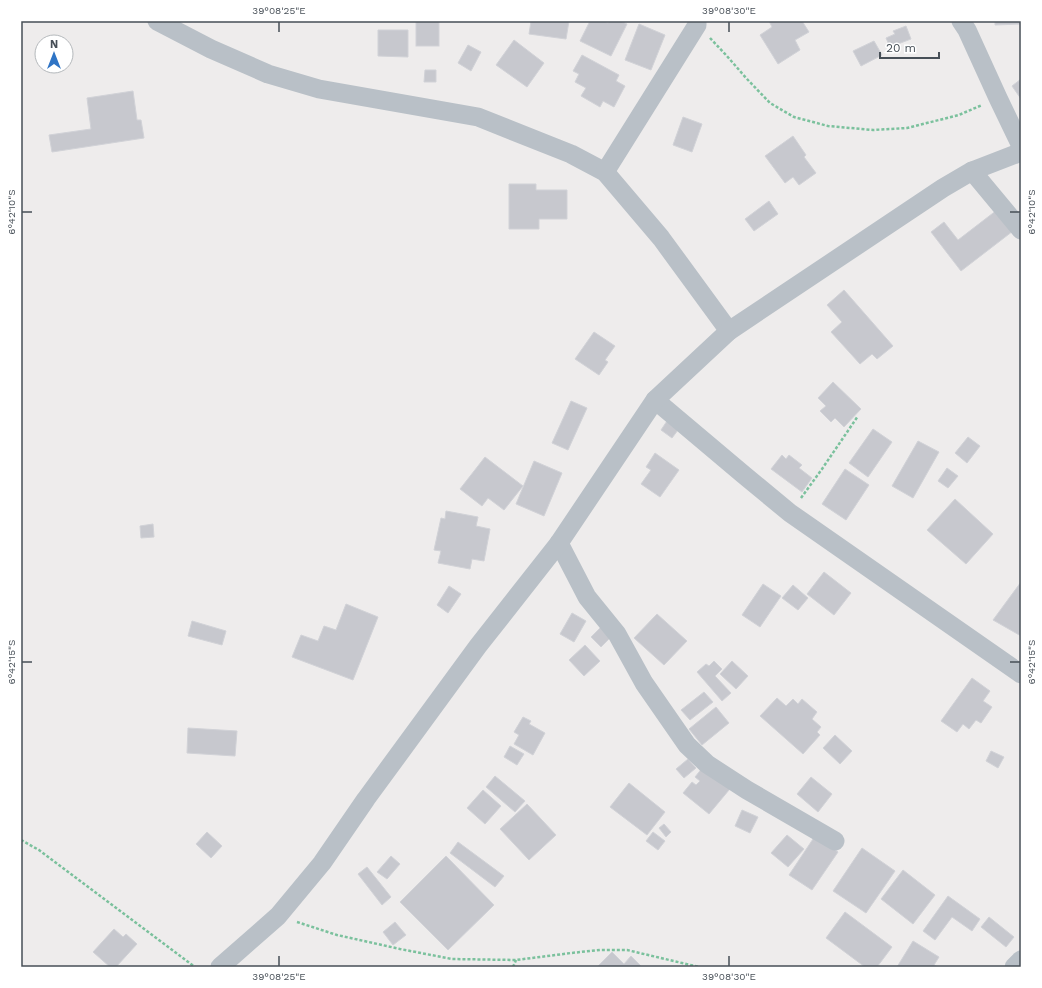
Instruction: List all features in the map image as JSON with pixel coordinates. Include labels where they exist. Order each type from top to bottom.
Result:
[{"type":"street","points":[[157,21],[211,49],[268,74],[319,88],[478,117],[571,154],[605,172],[661,238],[729,331]]},
{"type":"street","points":[[961,21],[967,30],[1021,146]]},
{"type":"street","points":[[605,172],[697,23]]},
{"type":"street","points":[[220,967],[278,916],[322,863],[366,799],[478,646],[559,543],[655,400],[729,331],[972,170],[1021,152]]},
{"type":"street","points":[[972,170],[1021,230]]},
{"type":"street","points":[[655,400],[790,513],[1021,674]]},
{"type":"street","points":[[559,543],[587,597],[617,634],[644,683],[687,745],[707,764],[747,790],[835,841]]},
{"type":"street","points":[[1014,967],[1021,960]]},
{"type":"path","points":[[697,23],[726,54],[747,80],[770,103],[794,117],[828,126],[873,130],[907,128],[959,115],[998,98]]},
{"type":"path","points":[[790,513],[858,416]]},
{"type":"path","points":[[21,840],[39,850],[195,967]]},
{"type":"path","points":[[278,916],[337,935],[452,959],[516,960],[593,951],[627,950],[699,967]]},
{"type":"path","points":[[513,967],[516,960]]},
{"type":"building","points":[[416,21],[439,21],[439,46],[416,46]]},
{"type":"building","points":[[531,21],[569,21],[566,39],[529,34]]},
{"type":"building","points":[[590,21],[604,21],[608,23],[609,21],[620,21],[627,24],[611,56],[580,41]]},
{"type":"building","points":[[769,21],[802,21],[809,32],[795,40],[800,50],[778,64],[760,35],[772,27]]},
{"type":"building","points":[[995,21],[1021,21],[1021,24],[995,25]]},
{"type":"building","points":[[639,24],[665,35],[651,70],[625,60]]},
{"type":"building","points":[[906,26],[911,39],[890,47],[886,38],[895,34],[893,31]]},
{"type":"building","points":[[378,30],[408,30],[408,57],[378,56]]},
{"type":"building","points":[[514,40],[544,63],[527,87],[496,65]]},
{"type":"building","points":[[874,41],[882,55],[861,66],[853,51]]},
{"type":"building","points":[[468,45],[481,52],[471,71],[458,63]]},
{"type":"building","points":[[582,55],[619,75],[616,81],[625,86],[614,107],[603,101],[600,107],[581,96],[586,88],[575,82],[579,74],[573,71]]},
{"type":"building","points":[[425,70],[436,70],[436,82],[424,82]]},
{"type":"building","points":[[1021,79],[1021,99],[1012,86]]},
{"type":"building","points":[[133,91],[137,120],[141,120],[144,138],[52,152],[49,135],[91,129],[87,98]]},
{"type":"building","points":[[683,117],[702,124],[692,152],[673,145]]},
{"type":"building","points":[[793,136],[806,155],[804,157],[816,173],[799,185],[793,177],[785,183],[765,156]]},
{"type":"building","points":[[509,184],[536,184],[536,190],[567,190],[567,219],[539,219],[539,229],[509,229]]},
{"type":"building","points":[[769,201],[778,214],[754,231],[745,219]]},
{"type":"building","points":[[997,210],[1013,231],[961,271],[931,232],[944,222],[958,240]]},
{"type":"building","points":[[844,290],[893,346],[877,359],[872,354],[860,364],[831,332],[842,322],[827,305]]},
{"type":"building","points":[[594,332],[615,346],[605,360],[608,362],[599,375],[575,359]]},
{"type":"building","points":[[833,382],[861,409],[844,427],[835,418],[831,422],[820,411],[826,406],[818,398]]},
{"type":"building","points":[[571,401],[587,408],[568,450],[552,443]]},
{"type":"building","points":[[669,418],[681,426],[672,438],[661,430]]},
{"type":"building","points":[[873,429],[892,442],[868,477],[849,463]]},
{"type":"building","points":[[968,437],[980,446],[967,463],[955,453]]},
{"type":"building","points":[[918,441],[939,452],[913,498],[892,486]]},
{"type":"building","points":[[655,453],[679,470],[660,497],[641,484],[651,470],[646,467]]},
{"type":"building","points":[[782,455],[786,459],[789,455],[802,465],[799,468],[812,478],[802,492],[771,469]]},
{"type":"building","points":[[485,457],[523,486],[504,510],[488,498],[482,506],[460,489]]},
{"type":"building","points":[[534,461],[562,473],[544,516],[516,504]]},
{"type":"building","points":[[947,468],[958,476],[948,488],[938,481]]},
{"type":"building","points":[[845,469],[869,485],[846,520],[822,504]]},
{"type":"building","points":[[955,499],[993,534],[966,564],[927,530]]},
{"type":"building","points":[[446,511],[478,517],[476,526],[490,529],[484,561],[472,559],[470,569],[438,563],[441,551],[434,550],[441,518],[445,519]]},
{"type":"building","points":[[153,524],[154,537],[141,538],[140,526]]},
{"type":"building","points":[[824,572],[851,593],[834,615],[807,594]]},
{"type":"building","points":[[1021,582],[1021,636],[993,620]]},
{"type":"building","points":[[763,584],[781,596],[760,627],[742,615]]},
{"type":"building","points":[[793,585],[808,598],[798,610],[782,598]]},
{"type":"building","points":[[449,586],[461,594],[448,613],[437,605]]},
{"type":"building","points":[[346,604],[378,617],[353,680],[292,657],[301,635],[318,641],[324,626],[336,630]]},
{"type":"building","points":[[572,613],[586,621],[574,642],[560,634]]},
{"type":"building","points":[[657,614],[687,641],[664,665],[634,638]]},
{"type":"building","points":[[192,621],[226,631],[222,645],[188,636]]},
{"type":"building","points":[[601,627],[611,637],[601,647],[591,637]]},
{"type":"building","points":[[585,645],[600,661],[584,676],[569,660]]},
{"type":"building","points":[[714,661],[722,669],[715,676],[731,693],[722,701],[697,672],[706,664],[709,666]]},
{"type":"building","points":[[732,661],[748,676],[736,689],[720,674]]},
{"type":"building","points":[[972,678],[990,691],[983,701],[992,707],[981,723],[976,720],[969,729],[963,724],[957,732],[941,721]]},
{"type":"building","points":[[704,692],[713,702],[690,720],[681,710]]},
{"type":"building","points":[[777,698],[786,706],[793,699],[798,704],[802,699],[817,712],[812,719],[821,727],[817,732],[820,735],[803,754],[760,716]]},
{"type":"building","points":[[716,707],[729,723],[702,745],[689,729]]},
{"type":"building","points":[[523,717],[531,721],[529,724],[545,733],[533,755],[514,744],[519,735],[514,732]]},
{"type":"building","points":[[188,728],[237,731],[235,756],[187,753]]},
{"type":"building","points":[[835,735],[852,751],[840,764],[823,748]]},
{"type":"building","points":[[510,746],[524,754],[517,765],[504,757]]},
{"type":"building","points":[[991,751],[1004,757],[998,768],[986,761]]},
{"type":"building","points":[[688,759],[696,768],[684,778],[676,769]]},
{"type":"building","points":[[707,762],[734,784],[709,814],[683,793],[692,782],[696,785],[700,781],[695,777]]},
{"type":"building","points":[[495,776],[525,801],[515,812],[486,787]]},
{"type":"building","points":[[811,777],[832,794],[818,812],[797,794]]},
{"type":"building","points":[[629,783],[665,812],[647,835],[610,807]]},
{"type":"building","points":[[483,790],[501,806],[485,824],[467,808]]},
{"type":"building","points":[[527,804],[556,835],[529,860],[500,829]]},
{"type":"building","points":[[742,810],[758,817],[750,833],[735,826]]},
{"type":"building","points":[[664,824],[671,832],[666,837],[659,828]]},
{"type":"building","points":[[207,832],[222,846],[211,858],[196,844]]},
{"type":"building","points":[[653,832],[665,841],[658,850],[646,841]]},
{"type":"building","points":[[787,835],[804,849],[788,867],[771,853]]},
{"type":"building","points":[[815,836],[838,852],[812,890],[789,875]]},
{"type":"building","points":[[458,842],[504,876],[495,887],[450,853]]},
{"type":"building","points":[[862,848],[895,871],[866,913],[833,891]]},
{"type":"building","points":[[391,856],[400,864],[387,879],[377,872]]},
{"type":"building","points":[[446,856],[494,905],[448,950],[400,902]]},
{"type":"building","points":[[367,867],[391,897],[382,905],[358,874]]},
{"type":"building","points":[[903,870],[935,895],[913,924],[881,899]]},
{"type":"building","points":[[948,896],[980,919],[972,931],[952,917],[935,940],[923,931]]},
{"type":"building","points":[[845,912],[892,947],[877,967],[865,967],[826,938]]},
{"type":"building","points":[[989,917],[1014,937],[1006,947],[981,927]]},
{"type":"building","points":[[395,922],[406,935],[393,945],[383,932]]},
{"type":"building","points":[[114,929],[123,937],[126,934],[137,944],[116,967],[110,967],[93,952]]},
{"type":"building","points":[[913,941],[939,957],[934,965],[938,967],[897,967]]},
{"type":"building","points":[[612,952],[624,964],[631,956],[642,967],[597,967]]}]
